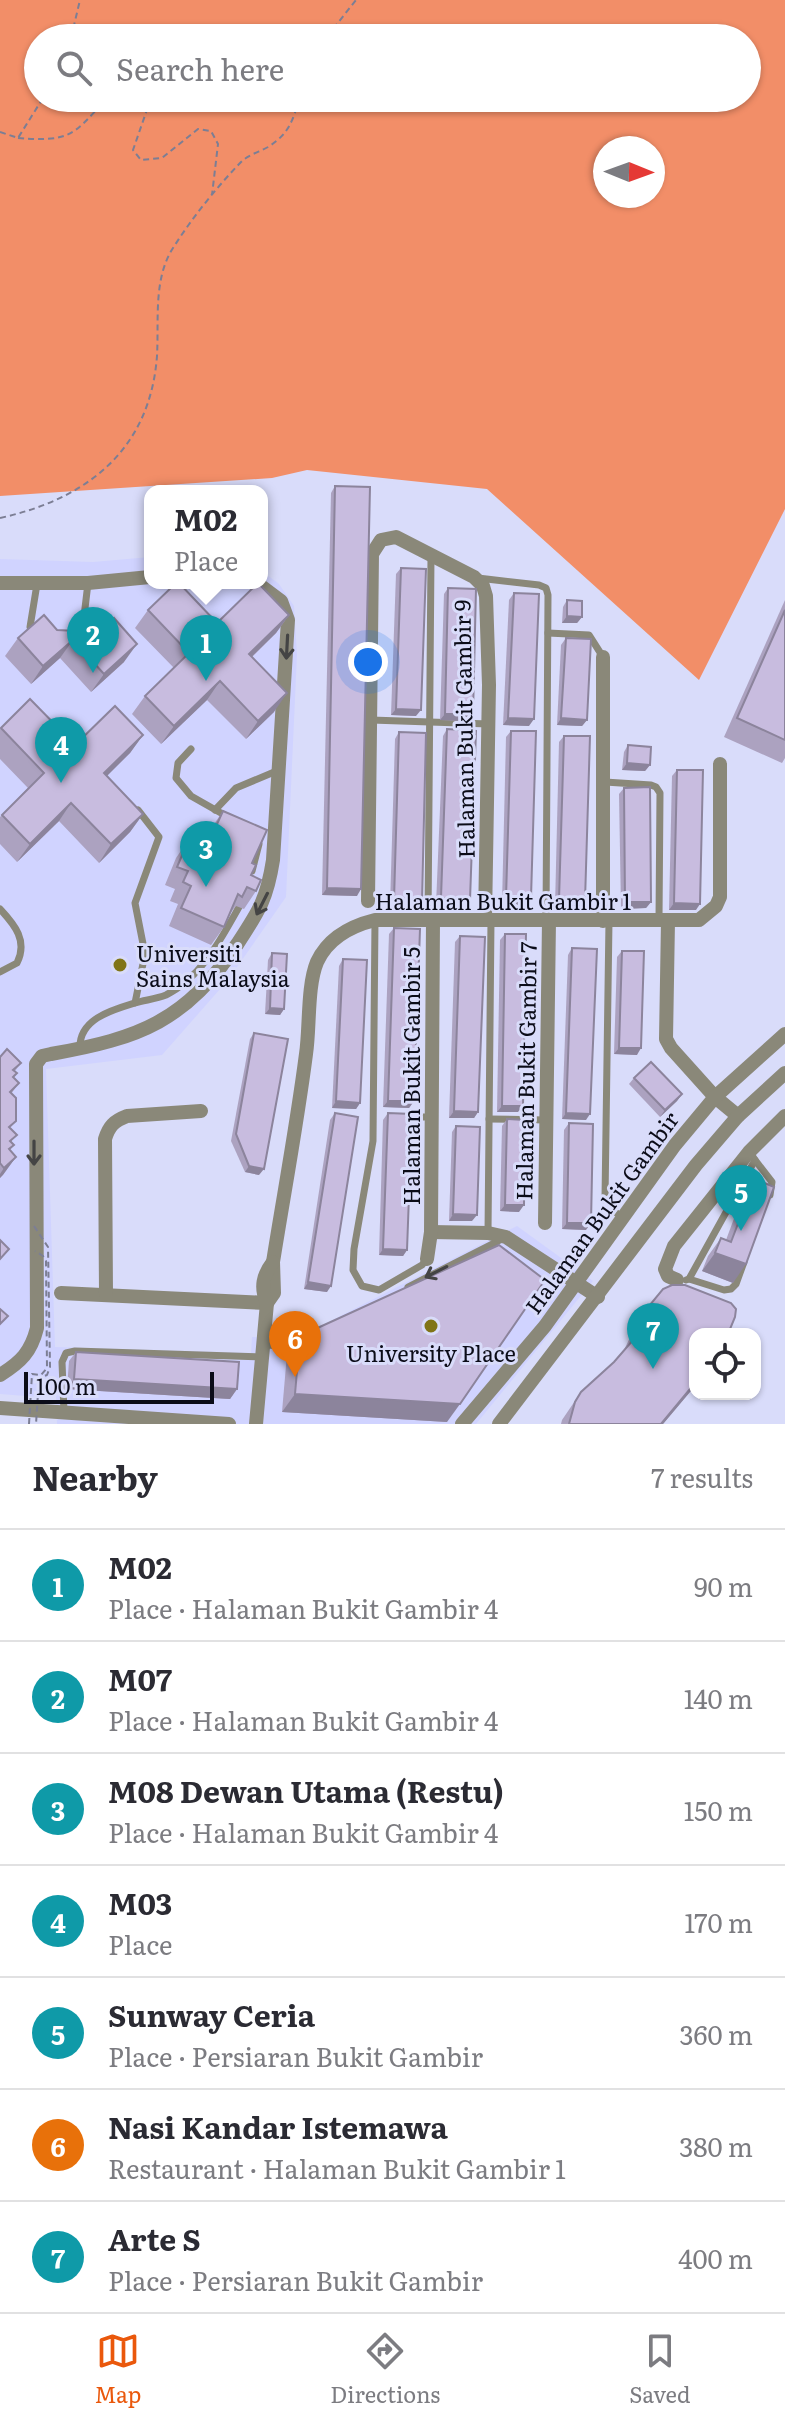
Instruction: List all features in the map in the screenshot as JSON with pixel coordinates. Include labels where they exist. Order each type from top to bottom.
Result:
[{"type":"street","name":"Halaman Bukit Gambir 9","points":[[368,901],[372,554],[381,540],[396,537],[474,577],[483,586],[486,596],[488,920]]},
{"type":"street","points":[[0,583],[88,583],[144,578]]},
{"type":"street","points":[[0,1375],[23,1359],[32,1346],[37,1328],[34,1226],[36,1064],[42,1056],[112,1042],[155,1025],[180,1009],[215,977],[262,907],[269,890],[280,770],[288,620],[281,601],[265,589]]},
{"type":"street","points":[[603,657],[606,921]]},
{"type":"street","name":"Halaman Bukit Gambir 1","points":[[256,1424],[267,1303],[274,1293],[273,1262],[304,1071],[316,964],[325,949],[339,935],[356,925],[375,920],[699,920],[718,902],[720,764]]},
{"type":"street","name":"Halaman Bukit Gambir 5","points":[[427,1259],[431,1232],[430,920]]},
{"type":"street","name":"Halaman Bukit Gambir 7","points":[[545,1223],[548,920]]},
{"type":"street","points":[[663,921],[666,1039],[715,1097],[738,1116]]},
{"type":"street","name":"Halaman Bukit Gambir","points":[[462,1424],[525,1351],[675,1145],[715,1097],[785,1034]]},
{"type":"street","points":[[499,1424],[696,1165],[738,1116],[785,1073]]},
{"type":"street","points":[[106,1294],[105,1139],[109,1127],[127,1116],[201,1111]]},
{"type":"street","points":[[683,1280],[668,1276],[665,1269],[674,1246],[785,1116]]},
{"type":"street","name":"Halaman Bukit Gambir 5","points":[[431,1232],[488,1233],[506,1237],[598,1297]]},
{"type":"street","points":[[61,1293],[267,1303]]},
{"type":"street","points":[[0,1408],[229,1424]]},
{"type":"lane","points":[[430,920],[431,554]]},
{"type":"lane","points":[[474,577],[546,588],[548,595],[548,920]]},
{"type":"lane","points":[[37,583],[30,627],[37,638],[48,638]]},
{"type":"lane","points":[[58,638],[69,638],[83,625],[88,583]]},
{"type":"lane","points":[[548,633],[589,635],[603,657]]},
{"type":"lane","points":[[371,720],[489,724]]},
{"type":"lane","points":[[191,749],[178,763],[176,778],[191,796],[241,823]]},
{"type":"lane","points":[[215,810],[236,788],[280,770]]},
{"type":"lane","points":[[605,782],[651,785],[660,793],[663,921]]},
{"type":"lane","points":[[129,800],[159,837],[135,903],[145,954],[135,1003]]},
{"type":"lane","points":[[248,884],[258,852],[256,833]]},
{"type":"lane","points":[[80,1049],[80,1040],[88,1025],[102,1015],[163,996],[181,986],[212,951],[239,907]]},
{"type":"lane","points":[[0,909],[14,924],[22,947],[17,963],[0,972]]},
{"type":"lane","points":[[375,920],[373,1141],[353,1270],[362,1286],[379,1290],[427,1259]]},
{"type":"lane","points":[[488,920],[488,1233]]},
{"type":"lane","points":[[606,921],[605,1199],[606,1205],[623,1218]]},
{"type":"lane","points":[[374,1117],[431,1117]]},
{"type":"lane","points":[[489,1119],[546,1120]]},
{"type":"lane","points":[[746,1257],[736,1284],[731,1289],[683,1280],[752,1156],[772,1182],[767,1202]]},
{"type":"lane","points":[[393,1294],[506,1237]]},
{"type":"lane","points":[[64,1414],[62,1362],[66,1353],[264,1351],[307,1338]]},
{"type":"path","points":[[74,24],[80,0]]},
{"type":"path","points":[[337,24],[356,0]]},
{"type":"path","points":[[18,138],[34,112]]},
{"type":"path","points":[[0,132],[18,138],[54,141],[80,128],[94,112]]},
{"type":"path","points":[[146,112],[133,150],[141,160],[162,158],[198,129],[211,131],[218,144],[212,196]]},
{"type":"path","points":[[0,518],[58,499],[88,483],[124,451],[142,415],[154,379],[159,290],[170,251],[244,159],[268,147],[288,131],[295,112]]},
{"type":"path","points":[[34,1226],[48,1247],[50,1367],[47,1375],[39,1378],[36,1424]]},
{"type":"path","points":[[29,1424],[32,1374],[41,1375],[47,1368],[46,1261],[35,1251]]},
{"type":"shaded area","points":[[0,0],[785,0],[785,509],[699,680],[487,489],[307,470],[272,478],[0,496]]},
{"type":"shaded area","name":"Universiti Sains Malaysia","points":[[144,558],[144,589],[268,589],[268,576],[279,584],[294,606],[297,655],[286,897],[228,980],[162,1055],[46,1069],[55,1347],[251,1353],[252,1337],[297,1338],[517,1226],[593,1281],[476,1424],[57,1424],[56,1396],[0,1394],[0,559],[93,562]]},
{"type":"building","points":[[335,486],[370,487],[361,889],[327,888]]},
{"type":"building","points":[[401,568],[426,569],[421,710],[396,709]]},
{"type":"building","points":[[448,588],[476,589],[473,714],[445,714]]},
{"type":"building","points":[[170,589],[185,589],[217,623],[252,589],[264,589],[289,615],[249,654],[287,693],[258,721],[220,681],[174,726],[145,696],[189,653],[148,610]]},
{"type":"building","points":[[514,593],[539,594],[534,719],[508,718]]},
{"type":"building","points":[[567,600],[582,601],[582,617],[567,616]]},
{"type":"building","points":[[785,610],[785,740],[737,718]]},
{"type":"building","points":[[44,615],[57,630],[98,632],[114,618],[137,644],[104,674],[73,640],[43,666],[18,638]]},
{"type":"building","points":[[566,638],[591,639],[587,720],[561,718]]},
{"type":"building","points":[[30,699],[75,745],[115,706],[143,735],[104,773],[143,814],[111,844],[71,803],[30,844],[2,815],[44,773],[1,728]]},
{"type":"building","points":[[447,729],[476,731],[470,900],[441,898]]},
{"type":"building","points":[[511,731],[536,731],[531,898],[506,898]]},
{"type":"building","points":[[399,732],[426,733],[422,901],[394,900]]},
{"type":"building","points":[[564,736],[590,736],[585,901],[559,900]]},
{"type":"building","points":[[628,745],[651,747],[650,765],[627,763]]},
{"type":"building","points":[[677,770],[703,770],[700,904],[674,903]]},
{"type":"building","points":[[650,787],[651,902],[625,902],[624,788]]},
{"type":"building","points":[[223,811],[267,830],[252,863],[256,865],[251,875],[261,880],[256,891],[247,887],[242,897],[238,894],[224,927],[181,908],[191,886],[183,882],[188,871],[177,867],[189,839],[199,844],[205,831],[212,835]]},
{"type":"building","points":[[394,928],[420,929],[414,1101],[388,1101]]},
{"type":"building","points":[[505,934],[526,934],[523,1106],[502,1106]]},
{"type":"building","points":[[460,936],[485,937],[478,1112],[454,1111]]},
{"type":"building","points":[[572,948],[597,949],[590,1114],[566,1113]]},
{"type":"building","points":[[622,951],[644,951],[641,1048],[619,1048]]},
{"type":"building","points":[[272,953],[287,954],[284,1009],[270,1008]]},
{"type":"building","points":[[343,959],[367,960],[360,1103],[336,1101]]},
{"type":"building","points":[[254,1033],[288,1039],[264,1169],[249,1166],[236,1134]]},
{"type":"building","points":[[7,1049],[21,1063],[13,1070],[17,1073],[13,1077],[19,1083],[10,1092],[16,1098],[16,1121],[9,1127],[17,1135],[10,1141],[14,1145],[9,1149],[16,1157],[4,1168],[0,1163],[0,1057]]},
{"type":"building","points":[[651,1062],[682,1094],[665,1110],[634,1078]]},
{"type":"building","points":[[335,1113],[358,1117],[331,1286],[308,1282]]},
{"type":"building","points":[[388,1113],[412,1114],[407,1250],[383,1249]]},
{"type":"building","points":[[507,1119],[525,1120],[524,1205],[505,1205]]},
{"type":"building","points":[[569,1123],[593,1124],[591,1223],[567,1223]]},
{"type":"building","points":[[456,1126],[480,1127],[477,1215],[453,1214]]},
{"type":"building","points":[[755,1179],[774,1187],[746,1264],[715,1253],[721,1238],[731,1242]]},
{"type":"building","points":[[0,1240],[9,1249],[0,1259]]},
{"type":"building","name":"University Place","points":[[499,1245],[545,1280],[460,1404],[295,1394],[300,1336]]},
{"type":"building","points":[[685,1285],[731,1303],[736,1309],[730,1328],[689,1328],[689,1390],[661,1424],[569,1424],[581,1392],[634,1339],[649,1306],[663,1289]]},
{"type":"building","points":[[0,1309],[8,1316],[0,1324]]},
{"type":"building","points":[[76,1352],[239,1362],[237,1389],[74,1379]]},
{"type":"place","name":"M07","points":[[93,673]]},
{"type":"place","name":"M02","points":[[206,681]]},
{"type":"place","name":"M03","points":[[61,783]]},
{"type":"place","name":"M08 Dewan Utama (Restu)","points":[[206,887]]},
{"type":"place","name":"Universiti Sains Malaysia","points":[[120,965]]},
{"type":"place","name":"Sunway Ceria","points":[[741,1231]]},
{"type":"place","name":"University Place","points":[[431,1326]]},
{"type":"place","name":"Arte S","points":[[653,1369]]},
{"type":"place","name":"Nasi Kandar Istemawa","points":[[295,1377]]}]
